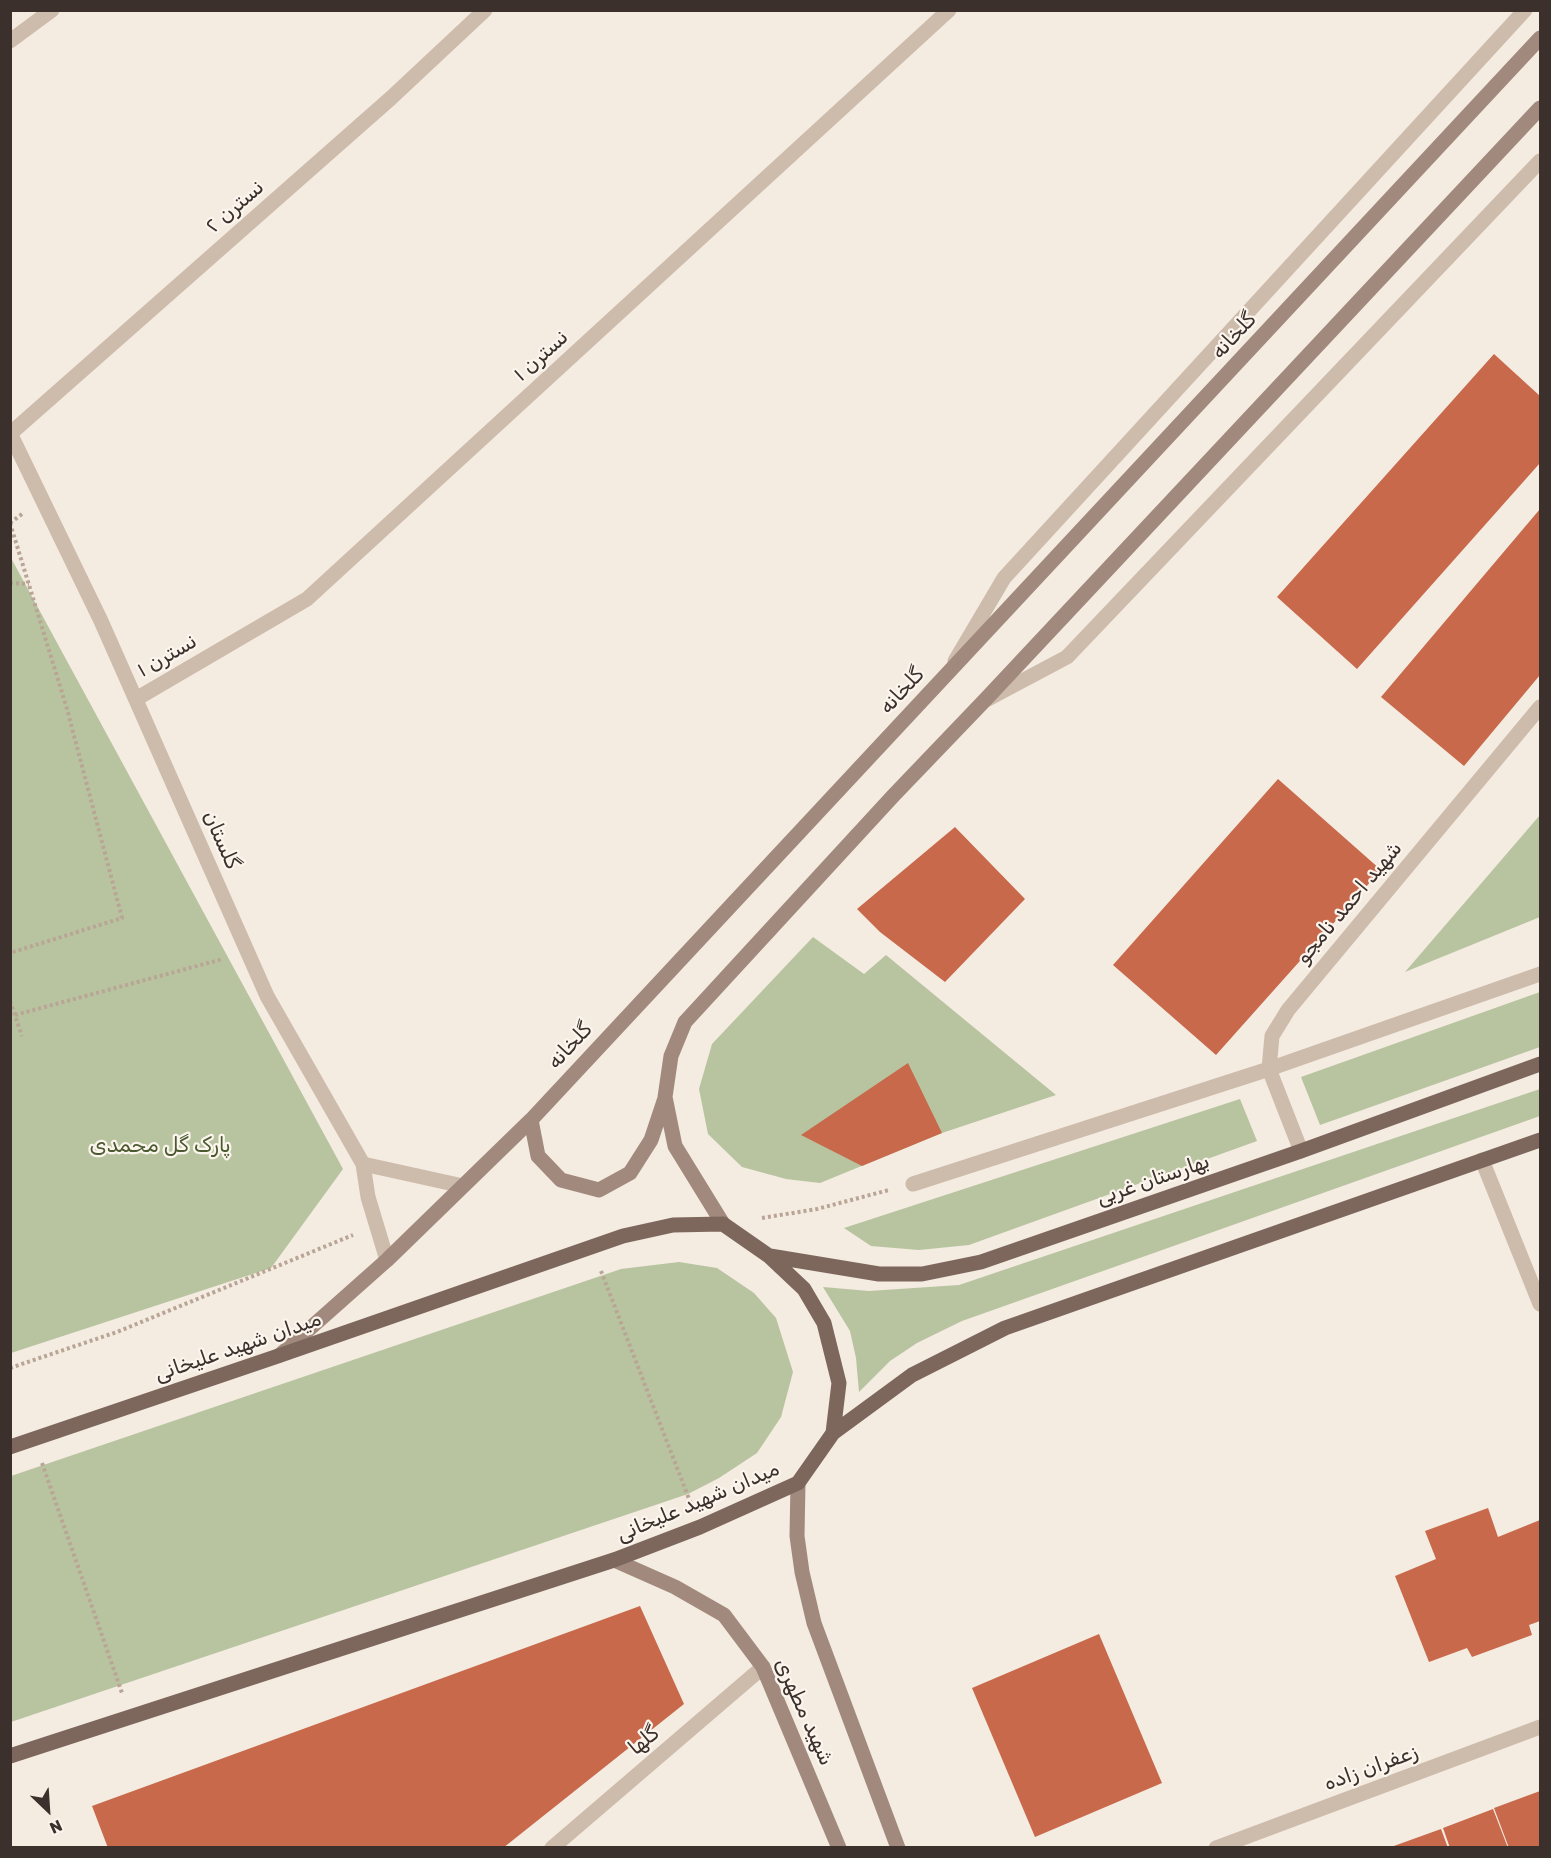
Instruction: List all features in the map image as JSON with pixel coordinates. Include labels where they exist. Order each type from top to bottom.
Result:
[{"type":"main road","name":"گلخانه","points":[[278,1356],[387,1260],[531,1120],[1540,38]]},
{"type":"main road","points":[[531,1120],[538,1156],[561,1180],[599,1190],[630,1173],[651,1140],[665,1097],[671,1056],[685,1022],[893,796],[1540,108]]},
{"type":"main road","name":"بهارستان غربی","points":[[769,1256],[879,1274],[921,1274],[981,1262],[1301,1151],[1540,1064]]},
{"type":"main road","points":[[665,1097],[675,1146],[723,1224]]},
{"type":"main road","points":[[832,1433],[912,1376],[1005,1328],[1540,1140]]},
{"type":"main road","name":"میدان شهید علیخانی","points":[[10,1447],[623,1236],[673,1225],[723,1224],[769,1256],[804,1289],[824,1323],[839,1383],[832,1433],[798,1483],[700,1527],[614,1560],[10,1756]]},
{"type":"main road","name":"شهید مطهری","points":[[798,1483],[798,1545],[814,1623],[898,1848]]},
{"type":"main road","name":"شهید مطهری","points":[[614,1560],[675,1587],[723,1615],[764,1667],[839,1848]]},
{"type":"street","points":[[10,41],[52,10]]},
{"type":"street","name":"نسترن ۲","points":[[10,433],[391,98],[485,10]]},
{"type":"street","points":[[949,671],[1004,578],[1525,10]]},
{"type":"street","name":"نسترن ۱","points":[[136,699],[307,599],[949,11]]},
{"type":"street","points":[[985,700],[1067,657],[1540,161]]},
{"type":"street","name":"گلستان","points":[[10,433],[101,621],[267,996],[363,1164],[376,1225],[387,1260]]},
{"type":"street","name":"شهید احمد نامجو","points":[[1301,1151],[1269,1069],[1272,1036],[1288,1010],[1540,707]]},
{"type":"street","points":[[913,1184],[1269,1069],[1540,974]]},
{"type":"street","points":[[1482,1160],[1540,1304]]},
{"type":"street","points":[[363,1164],[463,1186]]},
{"type":"street","name":"گلها","points":[[552,1848],[764,1667]]},
{"type":"street","name":"زعفران زاده","points":[[1216,1848],[1540,1727]]},
{"type":"path","points":[[10,524],[67,709],[122,918],[10,953]]},
{"type":"path","points":[[10,583],[29,584]]},
{"type":"path","points":[[15,1015],[248,952]]},
{"type":"path","points":[[10,1001],[22,1036]]},
{"type":"path","points":[[723,1224],[817,1209],[913,1184]]},
{"type":"path","points":[[10,1368],[117,1332],[376,1225]]},
{"type":"path","points":[[592,1247],[700,1527]]},
{"type":"path","points":[[34,1439],[130,1717]]},
{"type":"green space","name":"پارک گل محمدی","points":[[11,558],[343,1169],[271,1268],[11,1353]]},
{"type":"green space","points":[[1540,815],[1540,917],[1405,972]]},
{"type":"green space","points":[[813,937],[864,974],[886,955],[1056,1095],[942,1133],[820,1183],[786,1179],[742,1167],[708,1134],[699,1089],[712,1044]]},
{"type":"green space","points":[[1540,992],[1540,1047],[1320,1125],[1301,1077]]},
{"type":"green space","points":[[1540,1089],[1540,1116],[962,1321],[917,1343],[890,1361],[859,1392],[856,1358],[850,1331],[823,1287],[869,1291],[959,1285]]},
{"type":"green space","points":[[1240,1099],[1257,1141],[969,1245],[919,1250],[871,1246],[844,1228]]},
{"type":"green space","points":[[679,1262],[717,1268],[754,1293],[776,1318],[793,1372],[781,1417],[757,1453],[719,1478],[688,1494],[11,1722],[11,1476],[621,1269]]},
{"type":"building","points":[[1494,354],[1540,396],[1540,463],[1357,669],[1277,597]]},
{"type":"building","points":[[1540,509],[1540,675],[1464,766],[1381,697]]},
{"type":"building","points":[[1278,779],[1381,870],[1216,1055],[1113,965]]},
{"type":"building","points":[[955,827],[1025,899],[945,982],[880,932],[857,909]]},
{"type":"building","points":[[908,1063],[942,1133],[862,1166],[801,1135]]},
{"type":"building","points":[[1488,1508],[1498,1537],[1540,1520],[1540,1621],[1529,1625],[1532,1635],[1472,1657],[1467,1648],[1429,1662],[1395,1576],[1436,1559],[1425,1531]]},
{"type":"building","points":[[640,1606],[684,1704],[503,1848],[108,1848],[92,1806]]},
{"type":"building","points":[[1099,1634],[1162,1783],[1035,1837],[972,1688]]},
{"type":"building","points":[[1540,1791],[1540,1848],[1509,1848],[1494,1808]]},
{"type":"building","points":[[1493,1809],[1508,1848],[1450,1848],[1443,1828]]},
{"type":"building","points":[[1441,1829],[1448,1848],[1391,1848],[1391,1847]]}]
